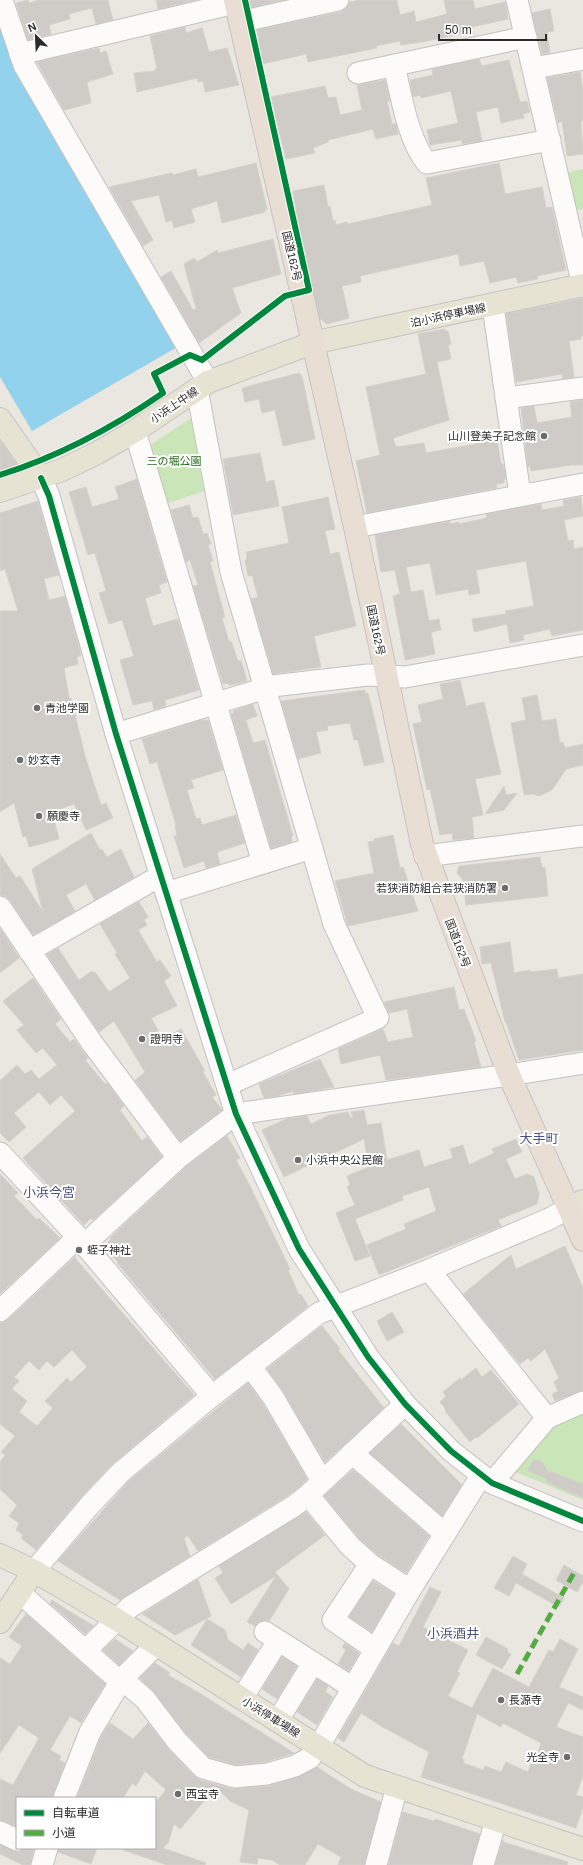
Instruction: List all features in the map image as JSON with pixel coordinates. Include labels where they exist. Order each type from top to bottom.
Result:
[{"type":"highway","name":"国道162号","points":[[237,8],[355,527],[425,856],[509,1075],[576,1205],[583,1240]]},
{"type":"main road","name":"泊小浜停車場線","points":[[312,343],[583,286]]},
{"type":"main road","name":"小浜上中線","points":[[0,492],[41,478],[90,456],[135,432],[203,385],[312,343]]},
{"type":"main road","points":[[0,419],[41,478]]},
{"type":"main road","name":"小浜停車場線","points":[[0,1555],[34,1571],[116,1619],[365,1776],[582,1847]]},
{"type":"main road","points":[[0,1622],[34,1571]]},
{"type":"street","points":[[2,0],[24,65],[203,385],[231,572],[334,924],[378,1018],[227,1085]]},
{"type":"street","points":[[20,54],[237,8],[338,0]]},
{"type":"street","points":[[517,0],[534,68],[583,286]]},
{"type":"street","points":[[358,73],[526,37]]},
{"type":"street","points":[[534,68],[583,59]]},
{"type":"street","points":[[394,65],[411,131],[423,158],[427,163],[550,140]]},
{"type":"street","points":[[493,306],[520,496]]},
{"type":"street","points":[[506,398],[583,388]]},
{"type":"street","points":[[135,432],[263,863]]},
{"type":"street","points":[[41,478],[49,496],[116,734],[236,1114],[299,1249],[368,1357],[405,1404],[451,1451],[486,1479],[583,1521]]},
{"type":"street","points":[[355,527],[583,484]]},
{"type":"street","points":[[116,734],[272,686],[368,675],[405,677],[583,645]]},
{"type":"street","points":[[425,856],[583,836]]},
{"type":"street","points":[[29,951],[163,885],[263,863],[312,848]]},
{"type":"street","points":[[0,907],[92,1043],[178,1158]]},
{"type":"street","points":[[0,1310],[178,1158],[236,1114],[583,1063]]},
{"type":"street","points":[[0,1153],[81,1241],[212,1396]]},
{"type":"street","points":[[34,1571],[89,1506],[120,1473],[212,1396],[319,1313],[336,1308],[429,1270],[549,1219],[576,1205]]},
{"type":"street","points":[[429,1270],[547,1418]]},
{"type":"street","points":[[251,1367],[273,1397],[315,1488],[350,1546],[370,1564],[410,1590]]},
{"type":"street","points":[[19,1592],[86,1650],[115,1678],[122,1679],[145,1699],[177,1741],[203,1768],[235,1777],[267,1774],[295,1766],[310,1758],[319,1746],[444,1533],[486,1479],[547,1418],[583,1402]]},
{"type":"street","points":[[86,1650],[116,1619],[130,1607],[294,1506],[405,1404]]},
{"type":"street","points":[[352,1453],[444,1533]]},
{"type":"street","points":[[370,1564],[333,1620],[375,1649]]},
{"type":"street","points":[[242,1698],[272,1636],[352,1688]]},
{"type":"street","points":[[64,1797],[90,1732],[122,1679],[156,1645]]},
{"type":"street","points":[[278,1720],[313,1663]]},
{"type":"street","points":[[376,1865],[397,1787]]},
{"type":"street","points":[[482,1865],[496,1820]]},
{"type":"street","points":[[0,1832],[16,1840]]},
{"type":"green space","points":[[583,169],[583,209],[572,211],[564,173]]},
{"type":"green space","name":"三の堀公園","points":[[191,418],[204,491],[162,505],[146,448]]},
{"type":"green space","points":[[583,1409],[583,1500],[511,1470],[548,1427]]},
{"type":"water","points":[[0,15],[179,346],[32,431],[0,377]]},
{"type":"building","points":[[28,0],[29,3],[39,0],[108,0],[113,20],[96,24],[92,8],[69,14],[70,19],[49,25],[51,34],[28,40],[16,3]]},
{"type":"building","points":[[156,0],[196,0],[158,9]]},
{"type":"building","points":[[248,0],[283,0],[250,8]]},
{"type":"building","points":[[360,0],[397,0],[400,15],[414,11],[416,22],[447,14],[444,0],[473,0],[475,9],[505,2],[508,19],[467,28],[468,32],[427,41],[401,45],[400,41],[376,46],[377,48],[308,62],[306,54],[262,64],[257,41],[259,41],[257,30],[341,12],[346,9],[350,2]]},
{"type":"building","points":[[550,9],[554,31],[547,32],[550,53],[542,54],[532,13]]},
{"type":"building","points":[[185,27],[186,33],[202,28],[209,52],[227,48],[239,85],[205,92],[203,81],[198,82],[197,78],[137,92],[134,73],[155,71],[157,68],[150,36]]},
{"type":"building","points":[[99,48],[100,53],[106,51],[113,74],[87,82],[91,103],[64,110],[37,62]]},
{"type":"building","points":[[479,59],[482,66],[509,60],[520,102],[527,101],[530,112],[523,114],[524,118],[501,123],[498,107],[476,112],[482,141],[462,144],[462,140],[430,145],[427,130],[458,123],[451,91],[421,98],[420,95],[413,97],[410,80],[433,75],[432,69]]},
{"type":"building","points":[[580,72],[583,89],[583,121],[581,121],[583,154],[567,156],[562,121],[558,123],[547,78]]},
{"type":"building","points":[[385,80],[390,101],[387,101],[392,124],[396,124],[398,134],[376,139],[373,129],[328,140],[328,142],[313,148],[315,153],[286,159],[271,97],[325,86],[328,98],[336,97],[340,115],[362,110],[357,85]]},
{"type":"building","points":[[256,163],[267,209],[265,212],[222,223],[217,201],[191,209],[195,222],[174,228],[172,220],[166,222],[159,195],[131,201],[153,240],[143,246],[109,187],[172,173],[173,175],[196,169],[198,177]]},
{"type":"building","points":[[499,163],[505,194],[542,187],[546,208],[552,207],[566,270],[537,276],[538,279],[518,283],[516,277],[490,283],[484,261],[460,266],[458,254],[360,276],[361,282],[342,286],[349,318],[327,324],[320,319],[297,217],[293,191],[324,185],[328,207],[330,206],[333,221],[335,220],[336,225],[347,222],[348,224],[432,205],[426,178]]},
{"type":"building","points":[[273,239],[281,274],[232,288],[241,313],[199,343],[161,277],[171,271],[193,310],[196,309],[184,264],[194,258],[197,262],[217,250],[218,253]]},
{"type":"building","points":[[583,298],[583,336],[581,336],[581,339],[569,341],[574,377],[563,379],[562,374],[516,382],[506,314]]},
{"type":"building","points":[[445,329],[445,331],[448,331],[451,344],[448,345],[451,359],[437,362],[449,420],[393,438],[396,447],[424,443],[426,453],[476,444],[475,436],[496,433],[501,464],[503,464],[506,479],[504,479],[504,483],[496,484],[497,488],[367,513],[356,461],[380,455],[366,387],[426,374],[418,334]]},
{"type":"building","points":[[299,373],[302,376],[315,439],[283,446],[275,410],[262,413],[259,399],[245,402],[242,388]]},
{"type":"building","name":"山川登美子記念館","points":[[583,400],[583,465],[571,465],[531,471],[530,466],[528,467],[521,408],[534,406],[537,423],[572,417],[570,402]]},
{"type":"building","points":[[0,441],[17,465],[0,471]]},
{"type":"building","points":[[260,453],[266,482],[274,480],[279,506],[233,515],[223,459]]},
{"type":"building","points":[[137,479],[167,582],[159,585],[161,593],[145,598],[153,626],[178,619],[199,690],[165,700],[166,706],[154,710],[152,701],[133,705],[120,660],[134,656],[122,620],[109,624],[99,593],[106,591],[95,553],[88,555],[69,492],[86,487],[92,507],[119,499],[115,487]]},
{"type":"building","points":[[328,497],[335,529],[325,531],[330,554],[339,552],[356,626],[314,636],[321,667],[273,674],[251,599],[258,597],[252,575],[248,576],[245,560],[247,559],[246,552],[289,543],[282,507]]},
{"type":"building","points":[[581,497],[583,516],[564,520],[568,541],[573,540],[574,549],[583,547],[583,630],[552,636],[550,629],[523,635],[524,640],[510,643],[507,624],[474,632],[472,619],[506,614],[505,611],[534,606],[526,561],[476,570],[480,593],[469,595],[468,589],[436,595],[430,563],[406,567],[411,592],[423,590],[429,621],[439,619],[441,630],[431,632],[435,654],[405,660],[393,596],[400,594],[395,570],[381,572],[375,535],[450,521],[450,524],[459,522],[459,524],[487,518],[486,514],[541,504],[542,510],[564,506],[563,500]]},
{"type":"building","points":[[38,501],[59,575],[44,579],[49,600],[65,596],[81,655],[77,657],[78,664],[64,668],[69,698],[71,698],[85,756],[101,805],[106,803],[113,818],[86,830],[74,804],[52,812],[59,839],[29,847],[26,836],[23,837],[14,803],[0,812],[0,611],[18,611],[5,569],[0,571],[0,513]]},
{"type":"building","points":[[189,505],[193,518],[198,517],[203,534],[207,533],[211,544],[208,545],[213,561],[210,562],[225,617],[222,618],[229,642],[231,641],[238,661],[241,660],[247,681],[229,685],[228,683],[223,684],[193,586],[198,585],[190,560],[186,562],[171,510]]},
{"type":"building","points":[[460,680],[466,706],[484,702],[501,774],[475,779],[483,815],[472,817],[474,838],[453,840],[452,833],[440,835],[430,789],[427,790],[413,724],[422,722],[418,705],[443,699],[440,684]]},
{"type":"building","points":[[365,690],[365,693],[368,693],[384,762],[364,766],[358,740],[354,740],[350,723],[327,726],[328,730],[316,732],[321,753],[298,759],[281,701]]},
{"type":"building","points":[[537,695],[542,721],[556,719],[560,743],[563,742],[565,748],[583,744],[583,765],[566,769],[552,790],[539,796],[533,794],[524,795],[511,723],[526,720],[522,698]]},
{"type":"building","points":[[253,704],[257,716],[246,720],[253,743],[265,740],[293,836],[291,836],[292,842],[271,848],[231,714],[234,713],[233,711]]},
{"type":"building","points":[[201,720],[208,720],[223,770],[191,780],[194,788],[187,790],[196,819],[200,818],[202,825],[236,815],[245,843],[217,852],[220,864],[206,868],[204,861],[184,868],[174,836],[177,835],[176,825],[157,762],[150,764],[142,739]]},
{"type":"building","points":[[504,786],[506,795],[517,793],[504,810],[485,814]]},
{"type":"building","points":[[91,833],[100,850],[102,849],[107,857],[121,849],[134,877],[95,900],[86,884],[66,895],[75,911],[33,935],[10,900],[6,896],[0,895],[0,854],[16,878],[20,876],[43,912],[32,869]]},
{"type":"building","points":[[393,835],[400,868],[403,867],[418,911],[348,926],[335,881],[374,873],[368,842],[374,841],[374,839]]},
{"type":"building","name":"若狭消防組合若狭消防署","points":[[540,857],[542,868],[545,867],[548,896],[466,905],[463,880],[457,873],[459,866]]},
{"type":"building","points":[[139,902],[148,917],[144,920],[147,925],[138,930],[157,962],[160,960],[171,976],[164,981],[177,1006],[151,1018],[163,1039],[181,1029],[205,1071],[203,1072],[216,1095],[212,1097],[222,1110],[180,1141],[135,1080],[145,1072],[114,1021],[99,1032],[47,955],[58,948],[79,980],[92,971],[94,973],[95,972],[109,992],[130,978],[115,954],[117,953],[100,924]]},
{"type":"building","points":[[0,928],[19,958],[0,973]]},
{"type":"building","points":[[510,942],[514,973],[530,970],[530,972],[557,969],[558,978],[583,974],[583,1050],[519,1060],[505,1022],[491,963],[482,964],[480,947]]},
{"type":"building","points":[[33,978],[61,1019],[55,1024],[70,1042],[74,1039],[88,1058],[85,1060],[105,1084],[107,1083],[124,1106],[120,1110],[142,1141],[147,1137],[162,1157],[93,1220],[91,1218],[84,1225],[23,1158],[75,1111],[61,1095],[50,1105],[39,1092],[14,1113],[26,1127],[9,1142],[0,1133],[0,1081],[17,1065],[25,1074],[31,1070],[39,1079],[57,1065],[43,1048],[36,1053],[17,1030],[24,1025],[3,1001]]},
{"type":"building","points":[[454,987],[459,1010],[464,1009],[476,1041],[474,1042],[481,1067],[386,1080],[380,1055],[341,1064],[338,1049],[383,1029],[388,1042],[413,1037],[407,1009],[389,1013],[384,1002]]},
{"type":"building","points":[[320,1059],[334,1087],[294,1094],[293,1091],[278,1096],[264,1098],[259,1084]]},
{"type":"building","points":[[364,1110],[367,1125],[381,1123],[387,1160],[419,1150],[424,1167],[453,1158],[450,1149],[463,1145],[469,1165],[494,1153],[492,1149],[516,1139],[522,1152],[506,1159],[515,1179],[527,1174],[534,1177],[539,1194],[537,1204],[498,1220],[501,1226],[379,1275],[367,1245],[406,1229],[404,1224],[436,1211],[429,1187],[402,1196],[403,1200],[355,1219],[370,1256],[355,1261],[336,1213],[355,1205],[347,1187],[350,1185],[347,1176],[369,1167],[364,1139],[284,1177],[262,1130],[286,1119],[307,1116],[311,1124],[330,1115],[348,1112],[351,1118],[353,1118],[351,1112]]},
{"type":"building","points":[[227,1136],[240,1158],[236,1160],[290,1269],[288,1270],[299,1295],[301,1294],[308,1306],[215,1379],[104,1247],[111,1239],[110,1238],[186,1167]]},
{"type":"building","points":[[0,1174],[18,1193],[14,1196],[37,1220],[39,1218],[60,1238],[0,1294]]},
{"type":"building","points":[[565,1246],[583,1288],[583,1390],[555,1401],[552,1394],[558,1391],[554,1382],[559,1378],[545,1349],[531,1361],[528,1358],[520,1364],[463,1294],[511,1255],[516,1269]]},
{"type":"building","points":[[76,1256],[75,1258],[86,1271],[194,1395],[111,1465],[80,1498],[36,1550],[21,1538],[23,1535],[16,1530],[19,1523],[9,1516],[17,1505],[0,1489],[0,1462],[5,1455],[1,1452],[15,1436],[0,1424],[0,1323],[8,1320]],"holes":[[[72,1350],[87,1367],[71,1382],[67,1378],[45,1401],[53,1408],[37,1426],[19,1412],[27,1401],[12,1389],[19,1381],[14,1377],[29,1361],[39,1370],[47,1361],[54,1367]]]},
{"type":"building","points":[[392,1312],[404,1332],[387,1341],[377,1321]]},
{"type":"building","points":[[322,1326],[340,1349],[338,1350],[384,1408],[325,1462],[283,1391],[267,1369]]},
{"type":"building","points":[[476,1368],[482,1377],[491,1370],[519,1404],[470,1442],[445,1411],[446,1410],[440,1402],[446,1396],[443,1392],[460,1378],[461,1380]]},
{"type":"building","points":[[248,1383],[263,1404],[307,1479],[300,1486],[287,1496],[198,1551],[188,1536],[184,1538],[190,1556],[120,1600],[58,1561],[128,1482]]},
{"type":"building","points":[[401,1424],[462,1485],[442,1516],[370,1453]]},
{"type":"building","points":[[533,1459],[542,1462],[549,1473],[550,1471],[583,1484],[583,1498],[546,1482],[547,1479],[528,1471]]},
{"type":"building","points":[[353,1470],[429,1536],[406,1573],[377,1554],[359,1538],[324,1496]]},
{"type":"building","points":[[306,1512],[325,1535],[275,1572],[289,1589],[269,1621],[260,1621],[255,1626],[247,1622],[276,1576],[231,1604],[215,1578],[223,1573],[219,1566]]},
{"type":"building","points":[[513,1556],[527,1564],[522,1574],[564,1598],[559,1607],[516,1583],[509,1596],[494,1588]]},
{"type":"building","points":[[564,1565],[583,1576],[583,1582],[577,1592],[556,1580]]},
{"type":"building","points":[[198,1579],[211,1616],[175,1635],[142,1614]]},
{"type":"building","points":[[373,1581],[394,1594],[372,1632],[349,1617]]},
{"type":"building","points":[[430,1587],[441,1592],[423,1627],[468,1650],[457,1672],[460,1673],[448,1696],[472,1708],[493,1668],[529,1687],[549,1650],[553,1652],[560,1639],[578,1649],[559,1687],[583,1697],[583,1710],[568,1703],[556,1727],[583,1737],[583,1776],[576,1795],[583,1797],[583,1807],[576,1828],[421,1777],[429,1752],[381,1726],[361,1713],[344,1742],[338,1738],[393,1643],[399,1646]],"holes":[[[477,1714],[501,1727],[503,1723],[541,1743],[534,1764],[531,1763],[528,1772],[506,1762],[501,1772],[485,1766],[483,1770],[463,1763],[464,1760],[462,1759]]]},
{"type":"building","points":[[52,1600],[94,1626],[85,1634],[50,1603]]},
{"type":"building","points":[[26,1614],[105,1684],[81,1723],[70,1716],[50,1750],[61,1756],[59,1760],[65,1763],[52,1797],[16,1797],[16,1827],[0,1820],[0,1779],[13,1785],[39,1738],[19,1725],[0,1753],[0,1658],[10,1664],[22,1646],[9,1637]]},
{"type":"building","points":[[207,1619],[225,1630],[228,1640],[243,1650],[248,1643],[258,1650],[241,1677],[191,1645]]},
{"type":"building","points":[[486,1637],[508,1649],[507,1652],[511,1654],[502,1669],[476,1655]]},
{"type":"building","points":[[115,1639],[133,1651],[119,1665],[103,1650]]},
{"type":"building","points":[[345,1643],[359,1653],[349,1671],[338,1664],[346,1650],[342,1647]]},
{"type":"building","points":[[282,1657],[297,1666],[277,1699],[262,1689]]},
{"type":"building","points":[[155,1663],[170,1673],[168,1675],[201,1694],[294,1753],[265,1762],[236,1765],[209,1757],[186,1733],[154,1692],[140,1678]]},
{"type":"building","points":[[317,1679],[328,1686],[325,1692],[333,1697],[317,1725],[297,1712]]},
{"type":"building","points":[[110,1723],[133,1739],[148,1723],[168,1749],[194,1776],[200,1780],[232,1789],[268,1786],[298,1777],[317,1767],[351,1789],[381,1802],[364,1865],[338,1865],[341,1857],[318,1844],[305,1865],[280,1865],[272,1860],[258,1858],[257,1864],[240,1862],[249,1810],[230,1801],[216,1787],[180,1829],[174,1824],[168,1843],[163,1848],[206,1863],[205,1865],[167,1865],[123,1850],[156,1849],[156,1802],[166,1790],[145,1771],[136,1786],[132,1783],[124,1797],[77,1797],[101,1737]]},
{"type":"building","points":[[403,1812],[434,1821],[435,1819],[480,1834],[471,1865],[388,1865]]},
{"type":"building","points":[[503,1840],[503,1842],[568,1862],[567,1865],[495,1865]]},
{"type":"building","points":[[0,1845],[18,1852],[23,1849],[34,1849],[30,1865],[23,1865],[0,1854]]},
{"type":"building","points":[[59,1849],[97,1849],[91,1864],[58,1852]]},
{"type":"marked path","points":[[517,1674],[575,1571]]},
{"type":"cycle path","points":[[0,475],[64,450],[104,430],[163,393],[154,374],[190,355],[202,360],[285,296],[309,290],[245,0]]},
{"type":"cycle path","points":[[41,478],[49,496],[116,734],[236,1114],[299,1249],[368,1357],[405,1404],[451,1451],[492,1483],[583,1521]]},
{"type":"place","name":"山川登美子記念館","points":[[544,436]]},
{"type":"place","name":"青池学園","points":[[37,708]]},
{"type":"place","name":"妙玄寺","points":[[20,760]]},
{"type":"place","name":"願慶寺","points":[[39,816]]},
{"type":"place","name":"若狭消防組合若狭消防署","points":[[505,888]]},
{"type":"place","name":"證明寺","points":[[142,1039]]},
{"type":"place","name":"小浜中央公民館","points":[[298,1160]]},
{"type":"place","name":"蛭子神社","points":[[79,1250]]},
{"type":"place","name":"長源寺","points":[[501,1700]]},
{"type":"place","name":"光全寺","points":[[567,1757]]},
{"type":"place","name":"西宝寺","points":[[178,1794]]},
{"type":"district","name":"大手町","points":[[539,1138]]},
{"type":"district","name":"小浜今宮","points":[[49,1192]]},
{"type":"district","name":"小浜酒井","points":[[453,1633]]}]
